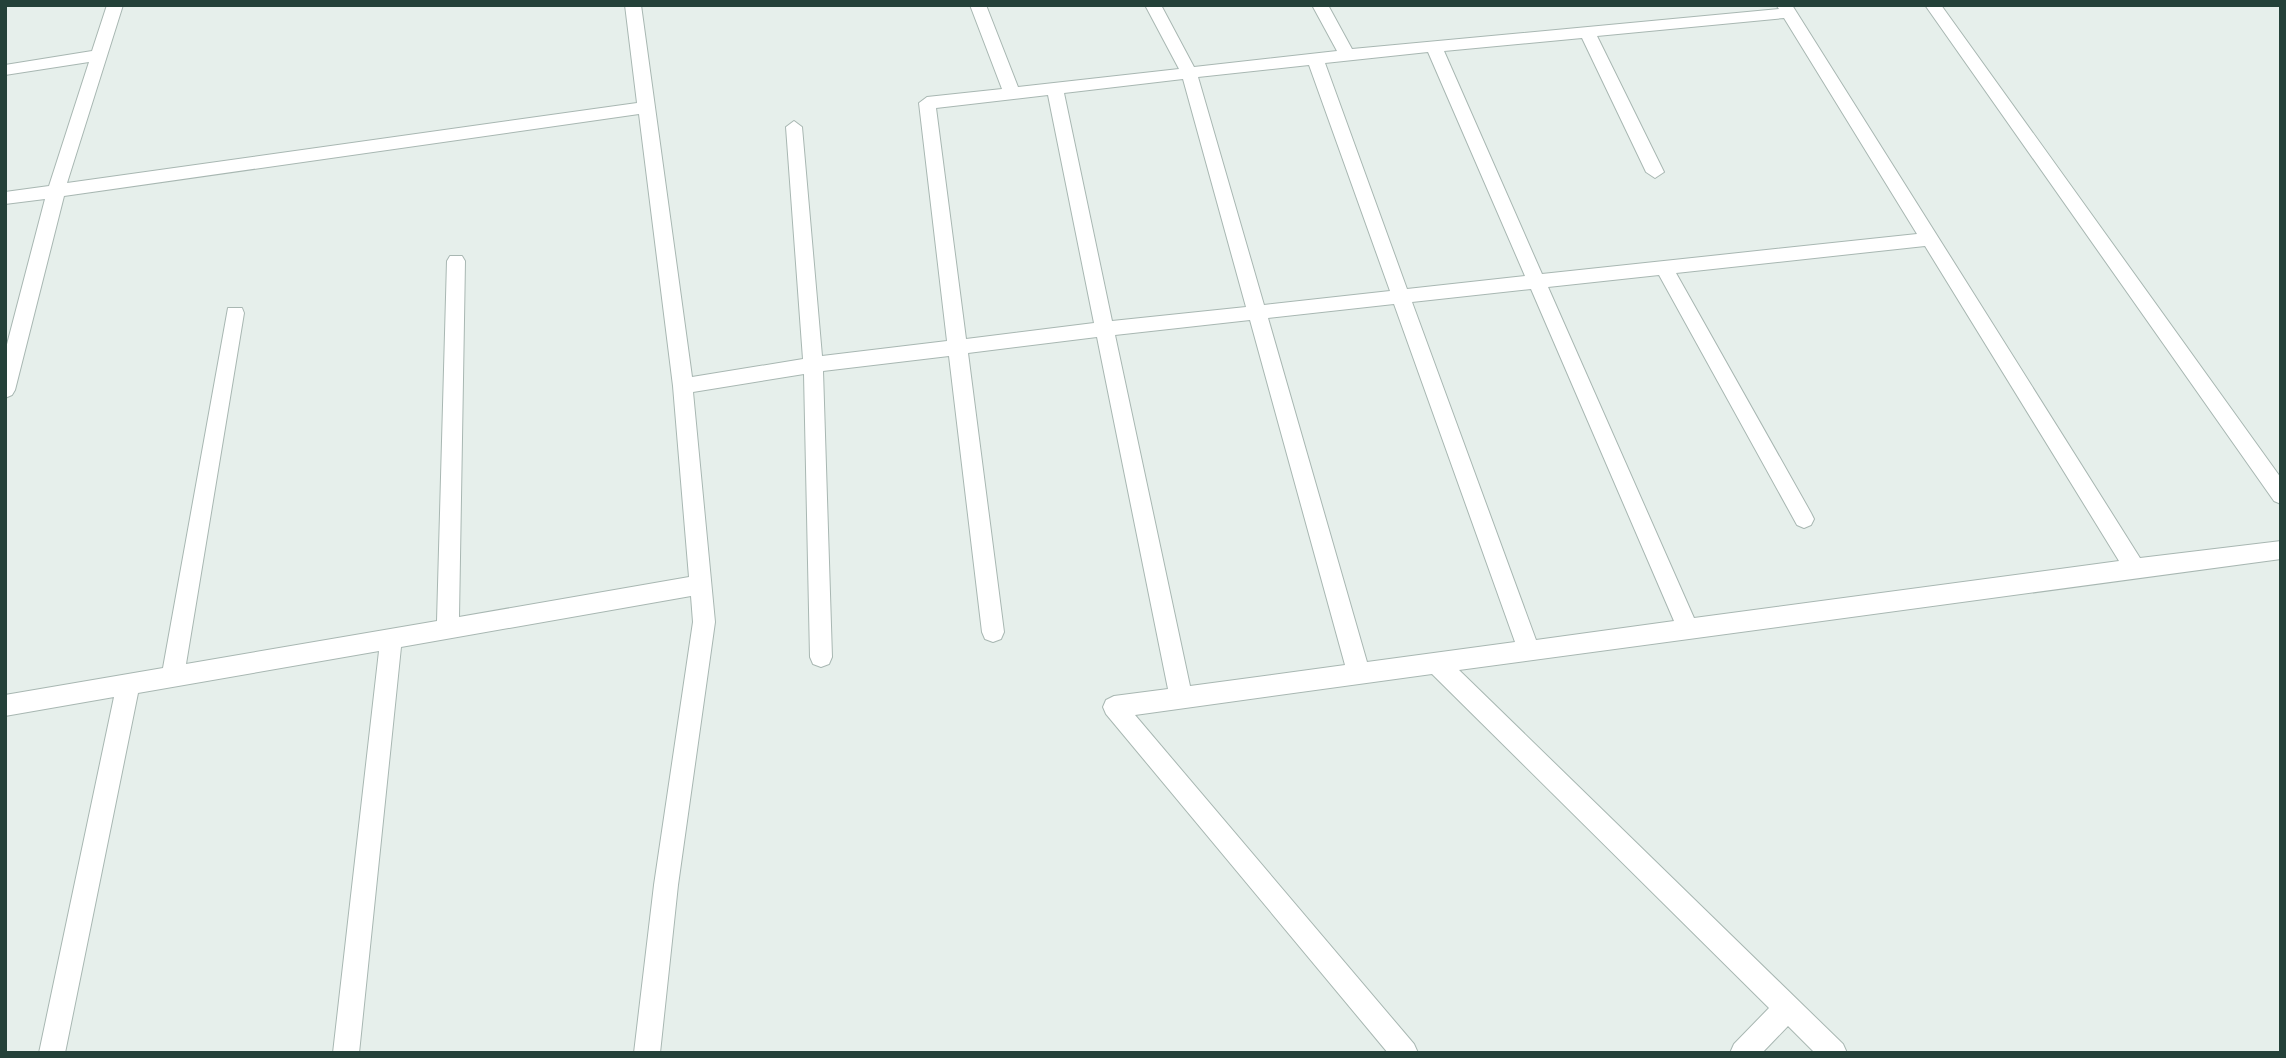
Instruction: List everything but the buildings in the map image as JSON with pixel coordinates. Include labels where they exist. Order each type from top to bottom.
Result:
[{"type":"street","points":[[5,390],[56,191],[116,5]]},
{"type":"street","points":[[633,5],[683,386],[704,622],[666,885],[647,1053]]},
{"type":"street","points":[[978,5],[1012,93]]},
{"type":"street","points":[[1153,5],[1189,73],[1359,674]]},
{"type":"street","points":[[1320,5],[1347,55]]},
{"type":"street","points":[[1933,5],[2281,495]]},
{"type":"street","points":[[993,632],[927,103],[1787,9],[2135,568]]},
{"type":"street","points":[[1587,32],[1655,172]]},
{"type":"street","points":[[1434,47],[1688,629]]},
{"type":"street","points":[[5,71],[101,55]]},
{"type":"street","points":[[1315,59],[1403,296],[1529,651]]},
{"type":"street","points":[[1055,89],[1181,699]]},
{"type":"street","points":[[5,198],[646,107]]},
{"type":"street","points":[[794,127],[813,365],[821,657]]},
{"type":"street","points":[[683,386],[813,365],[1105,329],[1929,239]]},
{"type":"street","points":[[448,629],[456,261]]},
{"type":"street","points":[[1664,268],[1804,519]]},
{"type":"street","points":[[173,677],[235,313]]},
{"type":"street","points":[[1405,1053],[1114,707],[2281,550]]},
{"type":"street","points":[[5,706],[700,585]]},
{"type":"street","points":[[346,1053],[391,639]]},
{"type":"street","points":[[1437,664],[1834,1053]]},
{"type":"street","points":[[52,1053],[128,685]]},
{"type":"street","points":[[1743,1053],[1787,1008]]}]
